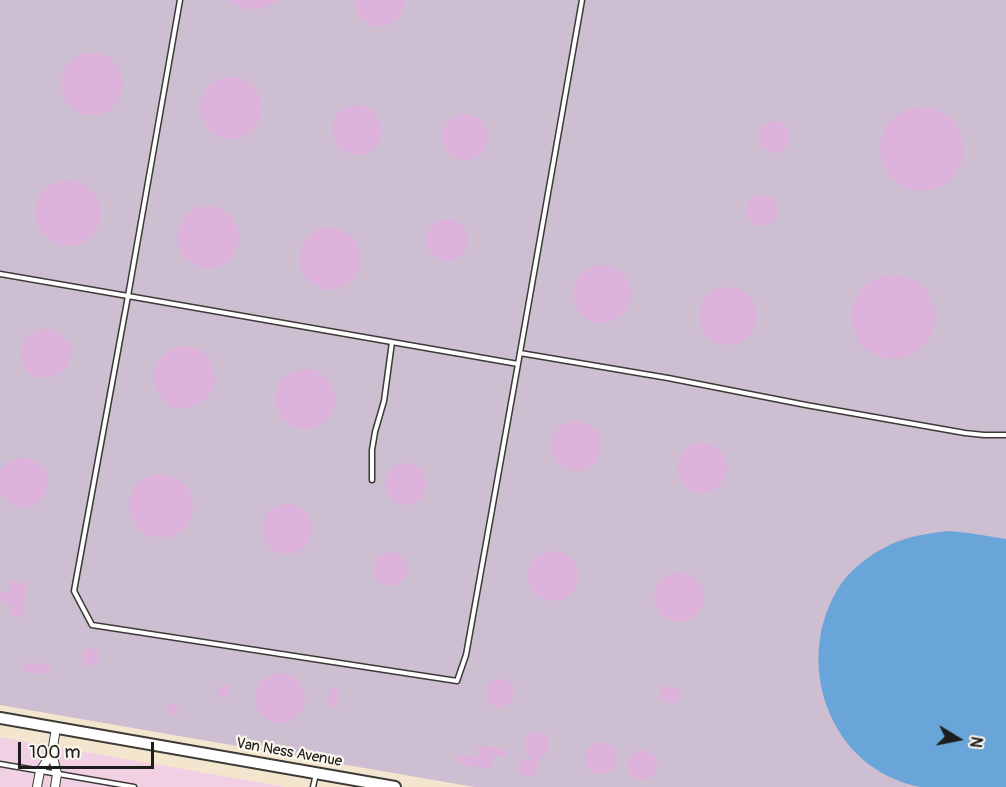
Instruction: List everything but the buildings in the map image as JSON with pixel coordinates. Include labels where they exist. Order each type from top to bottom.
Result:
[{"type":"main road","name":"Van Ness Avenue","points":[[0,718],[395,787]]},
{"type":"street","points":[[55,787],[57,774],[52,753],[56,728]]},
{"type":"street","points":[[38,787],[40,771],[52,753]]},
{"type":"lane","points":[[180,0],[74,591],[92,625],[457,681],[466,655],[582,0]]},
{"type":"lane","points":[[0,274],[518,364]]},
{"type":"lane","points":[[372,480],[372,450],[384,401],[392,342]]},
{"type":"lane","points":[[520,353],[965,433],[1006,435]]},
{"type":"lane","points":[[0,764],[134,787]]},
{"type":"lane","points":[[313,787],[316,773]]},
{"type":"shaded area","points":[[0,0],[1006,0],[1006,787],[474,787],[0,705]]},
{"type":"shaded area","points":[[0,737],[286,787],[0,787]]},
{"type":"water","points":[[949,531],[1006,539],[1006,787],[921,787],[889,777],[863,759],[842,736],[827,708],[820,677],[819,646],[826,614],[846,577],[867,558],[891,544],[917,536]]}]
